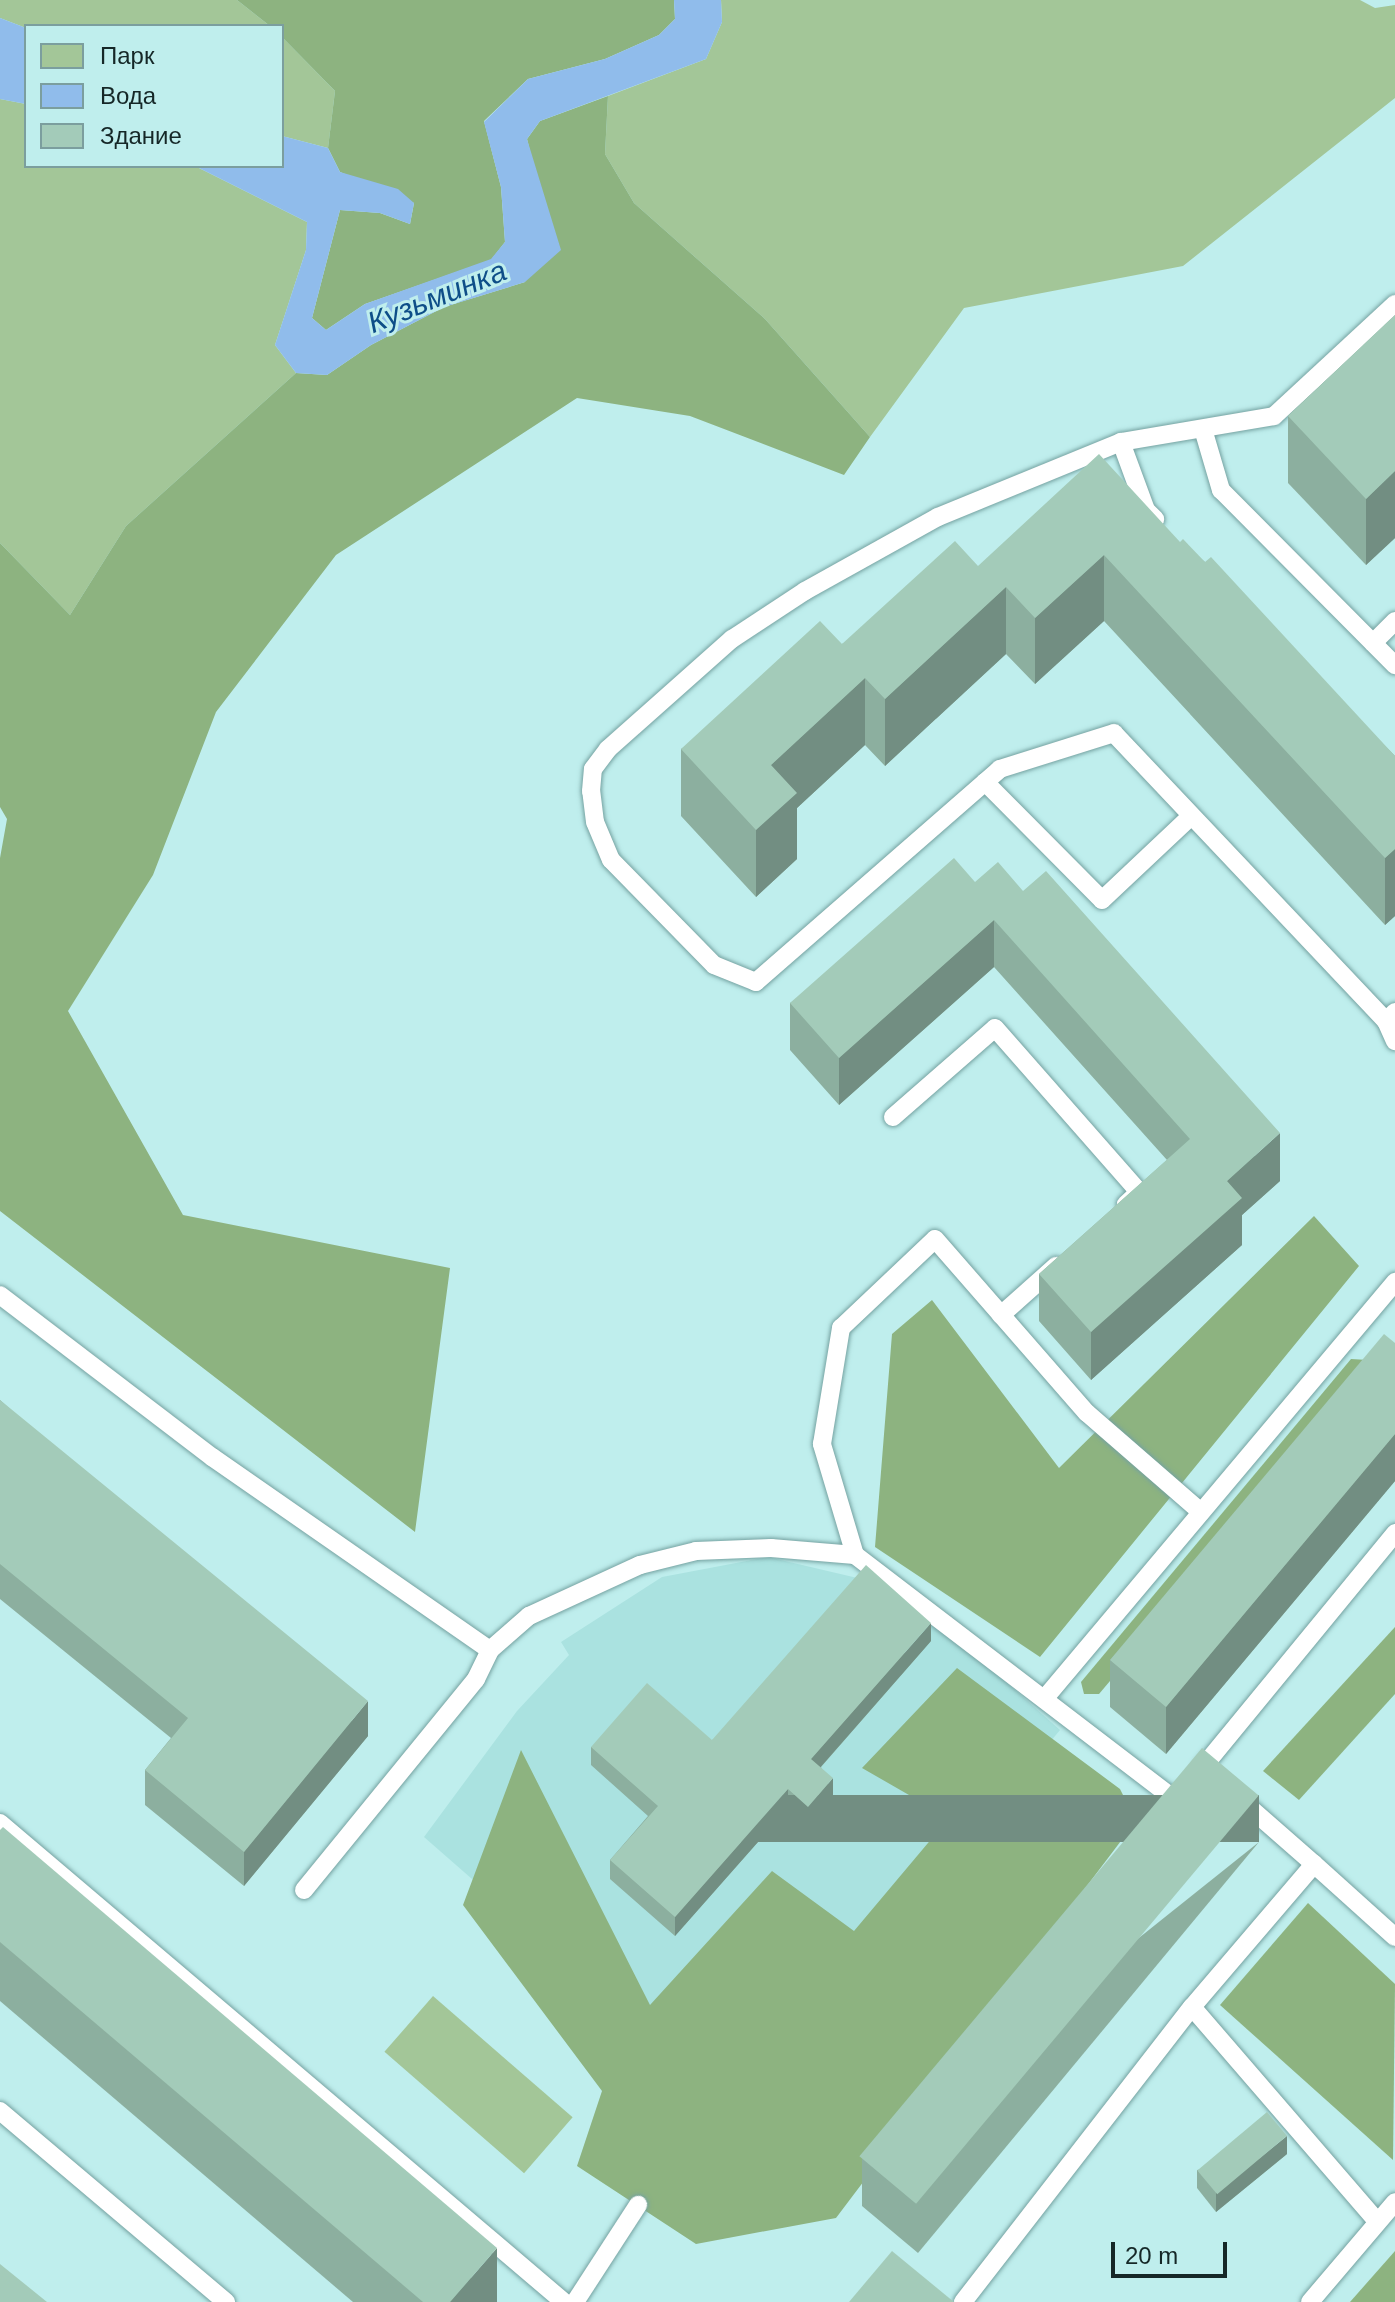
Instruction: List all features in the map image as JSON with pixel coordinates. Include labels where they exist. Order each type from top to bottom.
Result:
[{"type":"lane","points":[[1395,304],[1274,416],[1121,442],[938,517],[732,639],[608,749],[593,769],[591,791],[595,822],[611,860],[714,965],[756,982],[1000,769],[1114,733],[1191,816],[1390,1017],[1395,1041]]},
{"type":"lane","points":[[1203,429],[1221,490],[1395,665]]},
{"type":"lane","points":[[1121,442],[1146,510],[1167,532]]},
{"type":"lane","points":[[1373,643],[1395,621]]},
{"type":"lane","points":[[985,782],[1102,900],[1191,816]]},
{"type":"lane","points":[[893,1117],[995,1028],[1139,1192],[1116,1213]]},
{"type":"lane","points":[[855,1555],[822,1444],[841,1328],[935,1239],[1087,1413],[1201,1512]]},
{"type":"lane","points":[[1001,1315],[1070,1253]]},
{"type":"lane","points":[[1045,1698],[1201,1512],[1389,1302],[1395,1282]]},
{"type":"lane","points":[[0,1295],[212,1457],[490,1650]]},
{"type":"lane","points":[[304,1890],[476,1679],[490,1650],[529,1616],[640,1565],[696,1551],[771,1548],[855,1555],[1174,1799],[1214,1776],[1395,1533]]},
{"type":"lane","points":[[1214,1776],[1395,1937]]},
{"type":"lane","points":[[0,1823],[564,2302]]},
{"type":"lane","points":[[963,2302],[1192,2007],[1314,1864]]},
{"type":"lane","points":[[1192,2007],[1377,2221]]},
{"type":"lane","points":[[0,2111],[226,2302]]},
{"type":"lane","points":[[1310,2302],[1395,2202]]},
{"type":"lane","points":[[575,2302],[638,2205]]},
{"type":"shaded area","points":[[768,1557],[900,1588],[1060,1730],[742,2115],[424,1837],[517,1711],[569,1655],[561,1642],[662,1577]]},
{"type":"green space","points":[[0,0],[237,0],[267,24],[24,24],[24,27],[0,18]]},
{"type":"green space","points":[[237,0],[674,0],[675,19],[659,35],[605,59],[528,79],[484,121],[501,187],[505,242],[491,260],[365,304],[326,330],[312,318],[340,210],[380,213],[410,224],[414,203],[340,172],[328,148],[335,91],[284,39],[284,24],[267,24]]},
{"type":"green space","points":[[721,0],[1360,0],[1375,8],[1395,5],[1395,98],[1183,266],[964,308],[870,437],[765,319],[634,203],[605,154],[608,96],[706,59],[722,22]]},
{"type":"green space","points":[[284,39],[335,91],[328,148],[284,137]]},
{"type":"green space","points":[[608,96],[605,154],[634,203],[765,319],[870,437],[844,475],[690,416],[577,398],[336,555],[216,712],[153,875],[68,1011],[183,1215],[450,1268],[415,1532],[0,1211],[0,858],[7,819],[0,807],[0,543],[70,615],[126,526],[296,373],[327,375],[371,345],[444,307],[525,282],[537,180],[527,139],[540,121]]},
{"type":"green space","points":[[0,99],[24,104],[24,168],[199,168],[307,222],[306,250],[275,345],[296,373],[126,526],[70,615],[0,543]]},
{"type":"green space","points":[[1314,1216],[1359,1266],[1040,1657],[875,1547],[892,1334],[932,1300],[1059,1468]]},
{"type":"green space","points":[[1351,1359],[1368,1360],[1369,1374],[1099,1694],[1084,1694],[1081,1682]]},
{"type":"green space","points":[[1395,1627],[1395,1694],[1299,1800],[1263,1771]]},
{"type":"green space","points":[[957,1668],[1120,1789],[1136,1821],[836,2218],[696,2244],[577,2166],[602,2091],[463,1905],[521,1750],[650,2005],[772,1871],[854,1931],[949,1818],[862,1768]]},
{"type":"green space","points":[[1308,1903],[1395,1984],[1393,2160],[1220,2005]]},
{"type":"green space","points":[[433,1996],[573,2117],[524,2173],[384,2052]]},
{"type":"green space","points":[[1395,2251],[1395,2302],[1350,2302]]},
{"type":"water","name":"Кузьминка","points":[[674,0],[721,0],[722,22],[706,59],[540,121],[527,139],[561,250],[525,282],[444,307],[371,345],[327,375],[296,373],[275,345],[306,250],[307,222],[199,168],[284,168],[284,137],[328,148],[340,172],[398,189],[414,203],[410,224],[380,213],[340,210],[312,318],[326,330],[365,304],[491,259],[505,242],[501,187],[484,122],[528,79],[605,59],[659,35],[675,19]]},
{"type":"water","points":[[0,18],[24,27],[24,104],[0,99]]},
{"type":"building","points":[[1395,315],[1395,471],[1366,499],[1288,416]]},
{"type":"building","points":[[1099,454],[1180,542],[1183,539],[1205,562],[1211,557],[1395,756],[1395,849],[1385,858],[1104,555],[1035,618],[1006,587],[885,699],[865,678],[771,765],[797,793],[756,830],[681,749],[820,621],[842,644],[955,541],[978,566]]},
{"type":"building","points":[[954,858],[975,882],[998,862],[1023,891],[1046,871],[1280,1133],[1227,1181],[1242,1198],[1091,1332],[1039,1274],[1190,1139],[994,920],[839,1058],[790,1003]]},
{"type":"building","points":[[1384,1334],[1395,1343],[1395,1434],[1166,1707],[1110,1660]]},
{"type":"building","points":[[0,1400],[368,1701],[244,1852],[145,1770],[188,1718],[0,1564]]},
{"type":"building","points":[[866,1565],[931,1623],[811,1759],[833,1778],[808,1807],[788,1789],[675,1917],[610,1860],[658,1806],[591,1747],[647,1683],[712,1740]]},
{"type":"building","points":[[1202,1748],[1259,1796],[916,2204],[859,2156]]},
{"type":"building","points":[[3,1827],[497,2248],[450,2302],[423,2302],[0,1942],[0,1830]]},
{"type":"building","points":[[1267,2112],[1287,2136],[1217,2194],[1197,2170]]},
{"type":"building","points":[[892,2251],[954,2302],[849,2302]]},
{"type":"building","points":[[0,2264],[47,2302],[0,2302]]}]
